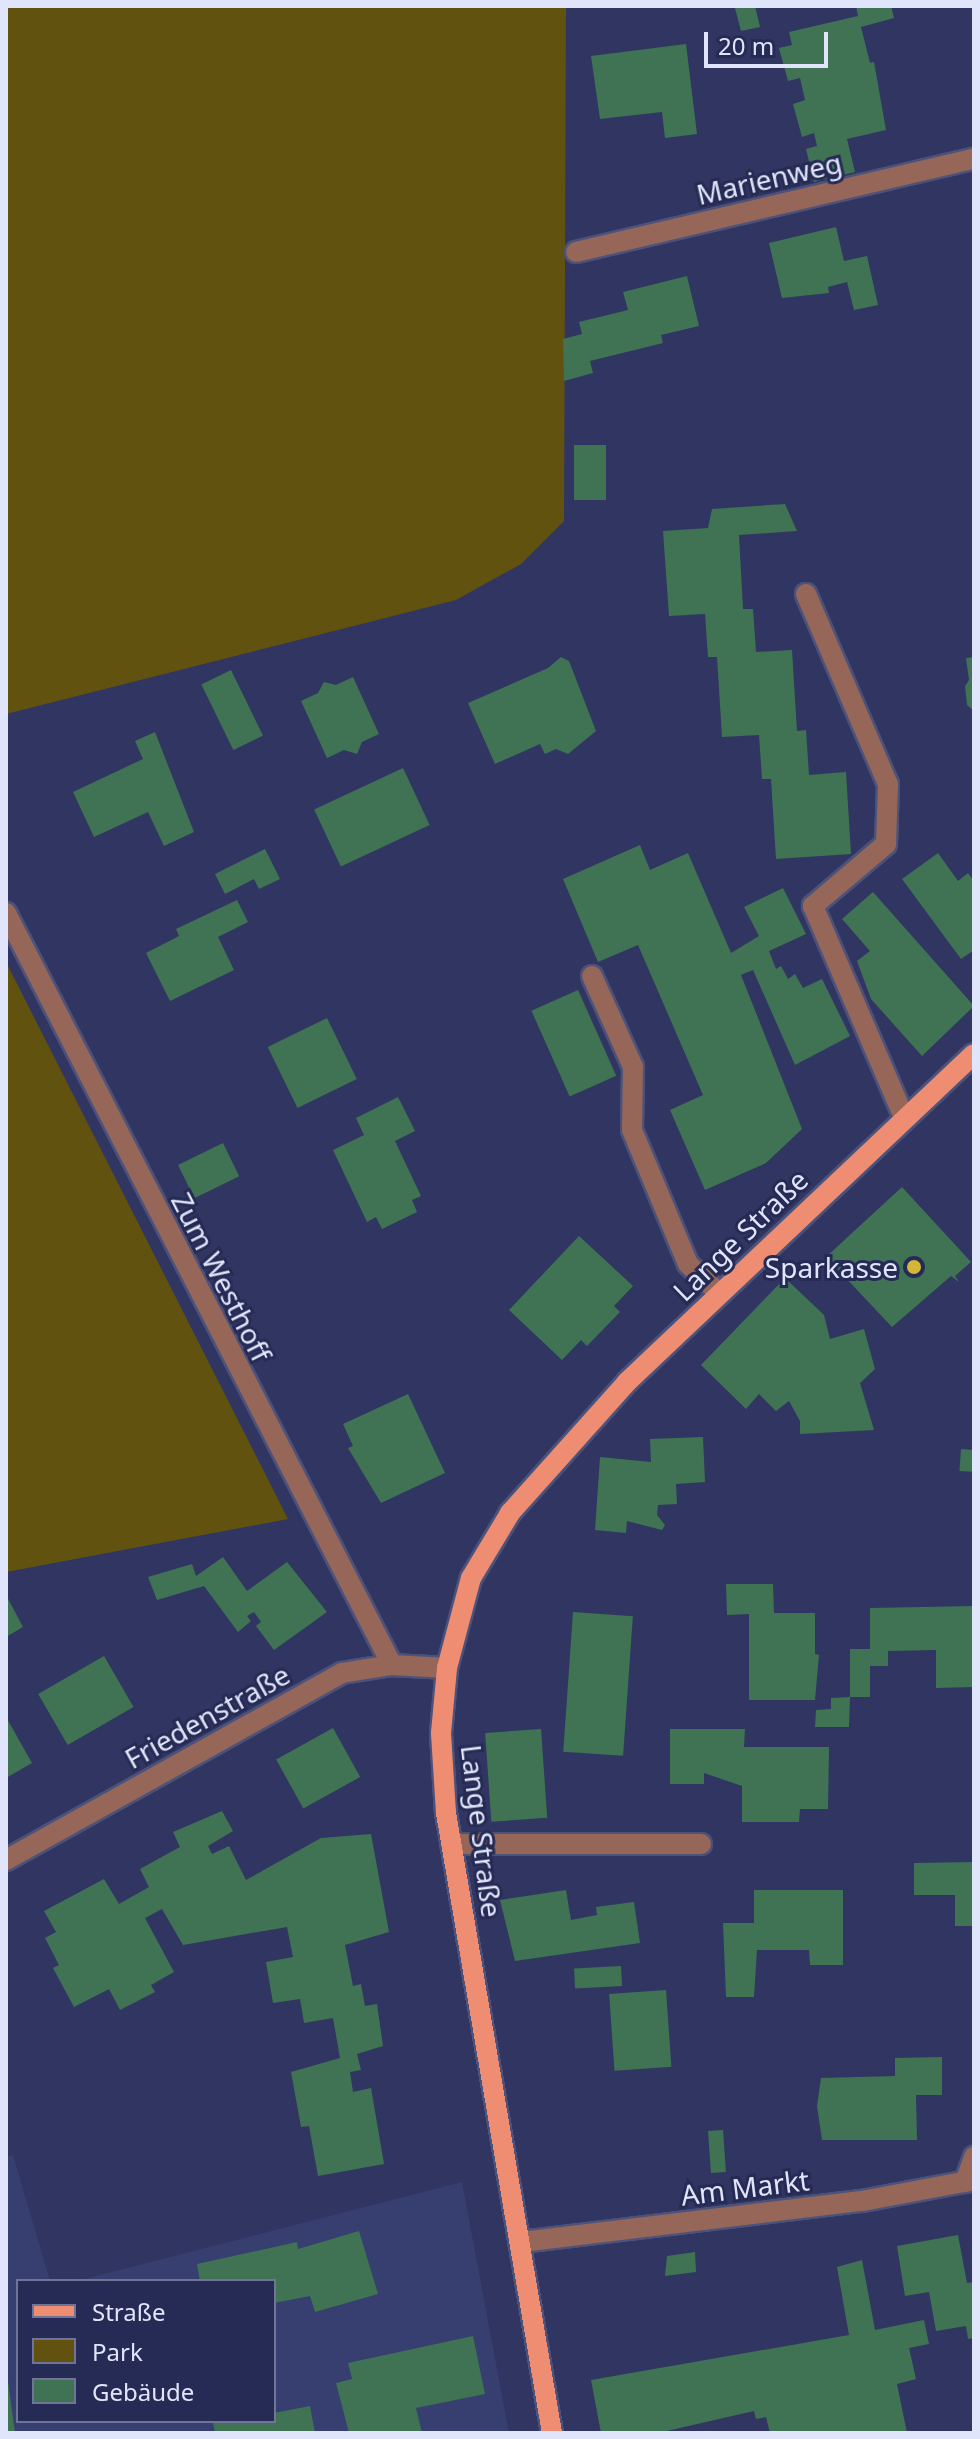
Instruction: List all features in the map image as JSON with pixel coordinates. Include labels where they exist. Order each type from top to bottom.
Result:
[{"type":"main road","name":"Lange Straße","points":[[552,2433],[451,1844],[441,1733],[447,1668],[471,1578],[510,1513],[627,1382],[974,1054]]},
{"type":"street","name":"Marienweg","points":[[576,252],[974,159]]},
{"type":"street","points":[[806,594],[888,784],[886,844],[813,906],[904,1117]]},
{"type":"street","name":"Zum Westhoff","points":[[6,913],[392,1665]]},
{"type":"street","points":[[592,976],[633,1067],[632,1130],[688,1264],[719,1293]]},
{"type":"street","name":"Friedenstraße","points":[[6,1860],[342,1673],[392,1665],[447,1668]]},
{"type":"street","points":[[451,1844],[701,1844]]},
{"type":"street","points":[[969,2181],[974,2157]]},
{"type":"street","name":"Am Markt","points":[[521,2242],[862,2201],[969,2181]]},
{"type":"shaded area","points":[[13,2155],[49,2279],[16,2279],[16,2423],[276,2423],[276,2279],[85,2279],[462,2182],[509,2433],[6,2433],[6,2157]]},
{"type":"green space","points":[[6,6],[566,6],[564,521],[521,564],[456,600],[6,714]]},
{"type":"green space","points":[[6,962],[288,1519],[6,1572]]},
{"type":"building","points":[[755,6],[760,27],[741,31],[735,8]]},
{"type":"building","points":[[856,6],[891,6],[894,18],[861,27],[870,63],[874,62],[886,130],[847,139],[855,172],[814,182],[806,149],[817,146],[814,133],[802,137],[793,104],[805,100],[800,78],[788,81],[779,48],[792,45],[789,32],[858,16]]},
{"type":"building","points":[[686,44],[697,134],[665,138],[662,112],[600,119],[591,56]]},
{"type":"building","points":[[836,227],[844,261],[867,256],[878,305],[854,310],[847,282],[828,287],[829,293],[782,298],[769,243]]},
{"type":"building","points":[[687,276],[699,326],[661,335],[663,343],[590,361],[593,373],[564,381],[563,339],[582,334],[579,322],[628,310],[623,292]]},
{"type":"building","points":[[574,445],[606,445],[606,500],[574,500]]},
{"type":"building","points":[[785,504],[797,531],[739,535],[743,609],[753,609],[756,652],[792,650],[797,731],[806,730],[809,775],[846,772],[851,854],[776,859],[771,779],[762,779],[759,735],[722,737],[717,657],[708,657],[705,614],[669,616],[663,531],[708,528],[712,509]]},
{"type":"building","points":[[561,657],[569,661],[596,731],[568,754],[556,749],[545,754],[540,744],[495,764],[468,703],[548,668]]},
{"type":"building","points":[[974,657],[974,711],[967,705],[965,686],[969,680],[966,658]]},
{"type":"building","points":[[231,670],[263,736],[233,750],[201,684]]},
{"type":"building","points":[[353,677],[379,734],[362,742],[357,754],[344,750],[327,758],[301,701],[318,693],[324,682],[336,685]]},
{"type":"building","points":[[155,732],[194,832],[164,846],[148,812],[94,837],[73,792],[143,759],[135,741]]},
{"type":"building","points":[[403,768],[430,825],[341,867],[314,809]]},
{"type":"building","points":[[640,845],[650,870],[688,853],[731,953],[759,936],[744,907],[783,888],[806,934],[769,951],[776,969],[781,966],[788,979],[795,974],[803,988],[822,979],[850,1036],[795,1065],[753,970],[741,975],[802,1129],[766,1163],[705,1190],[670,1110],[703,1095],[638,945],[598,962],[563,879]]},
{"type":"building","points":[[265,849],[280,879],[259,889],[254,879],[225,894],[215,874]]},
{"type":"building","points":[[938,853],[958,881],[968,873],[974,881],[974,950],[961,959],[902,879]]},
{"type":"building","points":[[873,892],[974,1006],[922,1056],[871,999],[857,961],[870,951],[842,919]]},
{"type":"building","points":[[237,900],[248,922],[218,937],[234,970],[170,1001],[146,953],[179,936],[176,929]]},
{"type":"building","points":[[578,990],[616,1076],[570,1097],[531,1011]]},
{"type":"building","points":[[327,1018],[357,1079],[297,1108],[268,1047]]},
{"type":"building","points":[[398,1097],[415,1131],[395,1141],[421,1196],[412,1200],[417,1212],[382,1229],[376,1217],[367,1222],[333,1150],[364,1135],[356,1118]]},
{"type":"building","points":[[223,1143],[239,1176],[194,1198],[178,1165]]},
{"type":"building","points":[[902,1187],[971,1262],[955,1276],[959,1282],[951,1276],[892,1327],[826,1257]]},
{"type":"building","points":[[579,1236],[633,1286],[614,1306],[620,1312],[587,1346],[581,1340],[562,1360],[509,1310]]},
{"type":"building","points":[[785,1278],[824,1315],[830,1339],[864,1329],[875,1369],[860,1383],[874,1430],[800,1434],[800,1421],[789,1401],[776,1411],[759,1394],[746,1409],[701,1365]]},
{"type":"building","points":[[408,1394],[445,1473],[381,1503],[348,1448],[353,1446],[343,1424]]},
{"type":"building","points":[[703,1437],[705,1482],[676,1484],[677,1504],[658,1505],[657,1515],[665,1525],[662,1530],[627,1521],[626,1533],[595,1530],[600,1457],[651,1462],[650,1439]]},
{"type":"building","points":[[961,1449],[974,1450],[972,1472],[959,1471]]},
{"type":"building","points":[[223,1557],[247,1591],[287,1562],[327,1612],[274,1650],[256,1626],[261,1622],[254,1612],[247,1616],[251,1621],[238,1632],[204,1586],[157,1600],[148,1577],[192,1564],[196,1576]]},
{"type":"building","points":[[726,1584],[773,1584],[774,1613],[815,1613],[815,1654],[819,1655],[815,1700],[749,1700],[749,1614],[727,1615]]},
{"type":"building","points":[[6,1595],[23,1627],[6,1637]]},
{"type":"building","points":[[974,1606],[974,1687],[936,1688],[936,1650],[888,1651],[888,1666],[870,1666],[870,1697],[850,1697],[850,1649],[870,1649],[870,1608]]},
{"type":"building","points":[[573,1612],[633,1616],[623,1756],[563,1752]]},
{"type":"building","points":[[104,1656],[134,1707],[68,1745],[38,1694]]},
{"type":"building","points":[[850,1697],[849,1727],[815,1727],[816,1710],[831,1709],[831,1698]]},
{"type":"building","points":[[6,1717],[32,1763],[6,1778]]},
{"type":"building","points":[[333,1728],[360,1777],[303,1808],[276,1760]]},
{"type":"building","points":[[541,1729],[547,1818],[491,1822],[485,1733]]},
{"type":"building","points":[[670,1729],[745,1729],[744,1747],[829,1747],[828,1809],[800,1809],[799,1822],[742,1822],[742,1786],[704,1773],[704,1784],[670,1784]]},
{"type":"building","points":[[222,1811],[233,1831],[208,1846],[212,1854],[229,1846],[246,1880],[321,1838],[371,1834],[389,1932],[345,1945],[353,1986],[361,1984],[365,2006],[377,2004],[383,2046],[357,2054],[361,2070],[350,2072],[353,2092],[371,2088],[384,2164],[318,2176],[309,2126],[301,2127],[291,2072],[340,2058],[333,2018],[304,2023],[300,1999],[273,2003],[266,1962],[293,1957],[287,1927],[183,1945],[162,1909],[145,1918],[174,1972],[151,1985],[155,1992],[120,2010],[109,1989],[74,2007],[53,1968],[59,1965],[45,1938],[56,1932],[44,1911],[104,1879],[119,1904],[149,1887],[140,1869],[180,1847],[173,1832]]},
{"type":"building","points":[[974,1862],[974,1926],[955,1926],[955,1895],[914,1895],[914,1863]]},
{"type":"building","points":[[566,1890],[571,1920],[597,1915],[596,1907],[634,1902],[640,1943],[515,1961],[500,1900]]},
{"type":"building","points":[[754,1890],[843,1890],[843,1965],[810,1965],[809,1950],[757,1950],[754,1997],[726,1997],[723,1923],[754,1923]]},
{"type":"building","points":[[621,1966],[622,1986],[575,1988],[574,1968]]},
{"type":"building","points":[[666,1990],[671,2067],[615,2071],[609,1994]]},
{"type":"building","points":[[942,2057],[942,2095],[916,2095],[917,2140],[822,2140],[817,2106],[821,2078],[895,2076],[895,2058]]},
{"type":"building","points":[[723,2130],[726,2172],[711,2173],[708,2131]]},
{"type":"building","points":[[359,2231],[378,2294],[315,2312],[310,2296],[276,2303],[276,2279],[200,2279],[197,2264],[297,2242],[298,2249]]},
{"type":"building","points":[[958,2235],[967,2283],[974,2282],[974,2338],[968,2339],[966,2326],[936,2331],[929,2292],[905,2296],[897,2246]]},
{"type":"building","points":[[695,2252],[696,2272],[665,2276],[667,2256]]},
{"type":"building","points":[[862,2260],[875,2330],[924,2320],[929,2344],[909,2348],[916,2379],[897,2384],[907,2433],[770,2433],[766,2417],[756,2419],[754,2411],[658,2433],[601,2433],[591,2380],[849,2335],[837,2267]]},
{"type":"building","points":[[473,2336],[485,2394],[416,2408],[422,2433],[349,2433],[336,2383],[352,2379],[348,2363]]},
{"type":"building","points":[[8,2381],[15,2433],[6,2433]]},
{"type":"building","points":[[310,2406],[315,2433],[215,2433],[213,2423],[276,2423],[276,2413]]},
{"type":"place","name":"Sparkasse","points":[[914,1267]]}]
